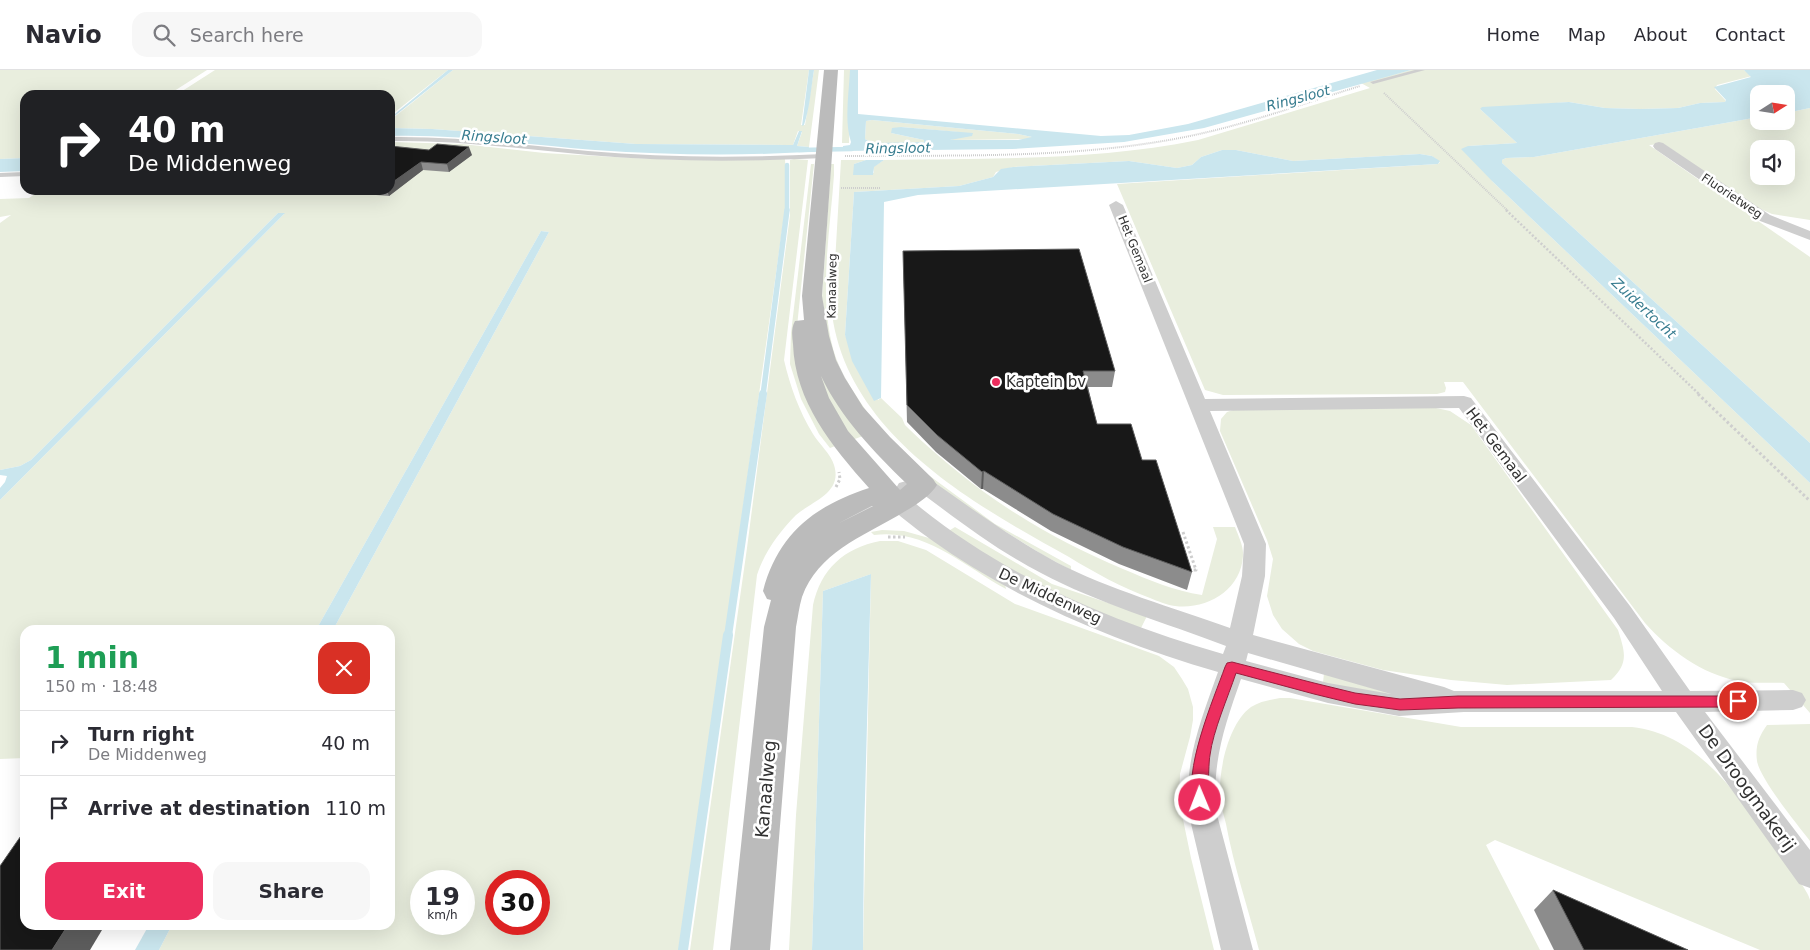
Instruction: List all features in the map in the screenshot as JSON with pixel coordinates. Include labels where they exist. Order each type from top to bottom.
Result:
[{"type":"street","name":"Kanaalweg","points":[[750,950],[780,627],[787,598],[798,574],[827,542],[893,497],[924,485],[857,415],[835,381],[821,346],[812,296],[832,70]]},
{"type":"street","name":"Fluorietweg","points":[[1659,146],[1765,218],[1810,237]]},
{"type":"street","name":"Het Gemaal","points":[[1116,205],[1254,544],[1255,572],[1240,641]]},
{"type":"street","name":"Kanaalweg","points":[[812,296],[804,312],[803,339],[808,374],[815,394],[834,432],[893,497]]},
{"type":"street","name":"Het Gemaal","points":[[1199,405],[1464,402],[1622,612],[1683,702]]},
{"type":"street","name":"De Middenweg","points":[[924,485],[1005,543],[1049,568],[1087,585],[1240,641],[1458,702]]},
{"type":"street","name":"De Middenweg","points":[[893,497],[949,541],[989,567],[1069,608],[1232,667],[1355,698],[1400,705],[1458,702],[1793,700]]},
{"type":"street","points":[[1237,950],[1202,811],[1199,789],[1203,753],[1240,641]]},
{"type":"street","name":"De Droogmakerij","points":[[1683,702],[1810,874]]},
{"type":"lane","points":[[1373,82],[1422,70]]},
{"type":"lane","points":[[395,139],[433,138],[586,152],[689,158],[824,152]]},
{"type":"lane","points":[[0,175],[20,174]]},
{"type":"path","points":[[824,152],[1022,152],[1108,148],[1156,142],[1207,132],[1373,82],[1810,500]]},
{"type":"path","points":[[821,188],[880,188]]},
{"type":"path","points":[[834,491],[840,480],[837,464]]},
{"type":"path","points":[[1183,532],[1196,570],[1187,570]]},
{"type":"green space","points":[[0,70],[207,70],[176,90],[20,90],[20,158],[0,159]]},
{"type":"green space","points":[[215,70],[448,70],[395,112],[395,90],[184,90]]},
{"type":"green space","points":[[453,70],[809,70],[801,125],[805,125],[814,70],[819,70],[809,147],[797,146],[802,132],[798,131],[793,145],[636,144],[432,129],[395,128],[395,116]]},
{"type":"green space","points":[[844,70],[851,70],[849,143],[842,143]]},
{"type":"green space","points":[[1411,70],[1744,70],[1752,76],[1717,85],[1715,89],[1725,102],[1700,103],[1678,108],[1605,108],[1569,102],[1480,109],[1517,143],[1468,146],[1493,182],[1810,483],[1810,713],[1784,683],[1744,682],[1712,673],[1687,660],[1654,633],[1463,382],[1444,382],[1445,392],[1437,394],[1223,395],[1205,390],[1117,184],[1438,164],[1440,162],[1432,156],[1420,154],[1293,161],[1236,150],[1222,150],[1201,157],[1192,165],[1177,168],[1129,161],[1013,167],[996,172],[993,177],[959,186],[854,192],[845,335],[878,400],[881,398],[902,418],[909,429],[959,473],[1036,526],[1093,556],[1162,585],[1202,595],[1217,539],[1213,527],[1235,527],[1243,549],[1241,568],[1229,588],[1210,601],[1199,605],[1187,606],[1162,603],[1108,579],[994,514],[920,461],[889,430],[862,395],[843,357],[832,314],[841,160],[866,160],[854,164],[874,173],[873,167],[884,160],[1042,157],[1121,152],[1159,147],[1198,140],[1370,88],[1361,83]]},
{"type":"green space","points":[[1810,108],[1810,220],[1772,214],[1754,206],[1664,144],[1649,145],[1810,257],[1810,443],[1502,163],[1502,160],[1506,158],[1534,157],[1750,119],[1750,130],[1795,130],[1795,111]]},
{"type":"green space","points":[[872,120],[1018,134],[1032,137],[1032,139],[950,140],[955,138],[958,132],[901,127],[891,133],[924,140],[924,143],[872,143],[865,139],[866,121]]},
{"type":"green space","points":[[395,142],[462,144],[544,153],[632,158],[688,160],[785,159],[787,195],[681,950],[159,950],[169,930],[395,930],[395,625],[336,625],[549,232],[541,231],[319,625],[20,625],[20,758],[0,759],[0,500],[284,214],[278,213],[31,460],[20,466],[0,470],[0,223],[11,215],[0,217],[0,199],[29,198],[34,195],[395,195]]},
{"type":"green space","points":[[790,160],[808,160],[784,360],[799,407],[813,434],[828,453],[834,465],[836,475],[830,489],[796,515],[784,528],[768,551],[757,575],[713,950],[690,950],[747,548],[790,215]]},
{"type":"green space","points":[[811,164],[814,164],[796,336],[838,445],[830,448],[819,434],[801,399],[790,364],[791,333]]},
{"type":"green space","points":[[831,164],[834,164],[834,175],[826,268],[827,314],[830,337],[843,373],[869,415],[864,414],[831,351],[822,298]]},
{"type":"green space","points":[[813,351],[863,436],[852,440],[821,391]]},
{"type":"green space","points":[[1436,408],[1450,411],[1471,425],[1618,630],[1624,657],[1621,668],[1611,680],[1507,685],[1451,680],[1383,670],[1313,651],[1299,644],[1282,629],[1273,615],[1267,596],[1273,559],[1267,540],[1220,431],[1221,419],[1227,412],[1236,409]]},
{"type":"green space","points":[[919,468],[995,524],[1071,566],[1071,570],[1043,555],[943,493]]},
{"type":"green space","points":[[955,527],[1052,584],[1147,616],[1140,630],[1021,578],[947,532]]},
{"type":"green space","points":[[882,530],[904,531],[929,538],[1005,584],[1006,589],[927,543],[910,537],[893,534],[874,535],[871,532]]},
{"type":"green space","points":[[880,541],[898,541],[926,550],[1015,604],[1159,656],[1174,667],[1188,689],[1193,707],[1190,737],[1180,774],[1179,800],[1214,950],[863,950],[871,574],[823,591],[812,950],[789,950],[796,815],[813,605],[822,581],[836,562],[855,549]]},
{"type":"green space","points":[[1324,673],[1401,696],[1323,683]]},
{"type":"green space","points":[[1280,698],[1290,698],[1461,727],[1632,727],[1658,733],[1680,743],[1701,758],[1720,776],[1753,817],[1806,891],[1810,900],[1810,950],[1760,950],[1495,840],[1486,845],[1540,950],[1259,950],[1229,840],[1221,802],[1220,783],[1231,735],[1243,714],[1258,703]]},
{"type":"green space","points":[[1810,724],[1810,841],[1765,779],[1757,761],[1757,751],[1758,741],[1767,725]]},
{"type":"water","points":[[448,70],[453,70],[395,116]]},
{"type":"water","points":[[809,70],[814,70],[808,111],[802,126]]},
{"type":"water","points":[[850,70],[858,70],[858,114],[1101,136],[1129,135],[1188,124],[1377,70],[1411,70],[1204,128],[1124,142],[1012,149],[843,151],[843,146],[850,145],[851,142],[847,116]],"holes":[[[872,120],[1018,134],[1032,137],[1018,140],[950,140],[972,136],[973,133],[901,127],[892,128],[891,133],[924,140],[924,142],[872,143],[865,139],[866,121]]]},
{"type":"water","name":"Zuidertocht","points":[[1744,70],[1810,70],[1810,108],[1795,111],[1795,85],[1750,85],[1750,119],[1534,157],[1506,158],[1502,160],[1502,163],[1810,443],[1810,483],[1493,182],[1461,149],[1468,146],[1517,143],[1480,109],[1482,107],[1569,102],[1605,108],[1678,108],[1700,103],[1725,102],[1726,100],[1714,87],[1751,77]]},
{"type":"water","points":[[395,128],[432,129],[636,144],[793,145],[799,131],[802,131],[797,146],[809,147],[808,152],[648,153],[467,138],[395,136]]},
{"type":"water","points":[[1222,150],[1236,150],[1293,161],[1420,154],[1432,156],[1440,161],[1438,164],[918,195],[884,202],[881,398],[874,401],[852,361],[845,335],[854,192],[959,186],[993,177],[1001,169],[1013,167],[1129,161],[1177,168],[1192,165],[1201,157]]},
{"type":"water","points":[[20,158],[20,171],[0,172],[0,159]]},
{"type":"water","points":[[866,160],[884,160],[874,167],[873,175],[853,175],[854,164]]},
{"type":"water","points":[[278,213],[285,213],[0,500],[0,488],[7,476],[0,475],[0,470],[20,466],[31,460]]},
{"type":"water","points":[[541,231],[549,232],[336,625],[319,625]]},
{"type":"water","points":[[871,574],[863,950],[812,950],[823,591]]},
{"type":"water","points":[[146,930],[169,930],[159,950],[135,950]]},
{"type":"building","points":[[437,144],[469,147],[447,164],[421,162],[395,180],[395,147],[429,150]]},
{"type":"building","points":[[1079,249],[1115,371],[1083,371],[1097,424],[1131,424],[1142,460],[1156,460],[1192,572],[1123,547],[1053,514],[984,471],[982,472],[937,435],[907,405],[903,251]]},
{"type":"building","points":[[20,837],[20,930],[65,930],[52,950],[0,950],[0,866]]},
{"type":"building","points":[[1553,890],[1688,950],[1584,950]]},
{"type":"waterway","name":"Ringsloot","points":[[799,150],[852,149]]},
{"type":"waterway","points":[[787,165],[787,210]]},
{"type":"waterway","points":[[763,395],[787,210]]},
{"type":"waterway","points":[[728,636],[763,394]]},
{"type":"waterway","points":[[683,950],[728,635]]},
{"type":"place","name":"Kaptein bv","points":[[996,382]]},
{"type":"route","points":[[1200,800],[1200,770],[1203,753],[1232,667],[1314,689],[1400,705],[1458,702],[1738,701]]}]
